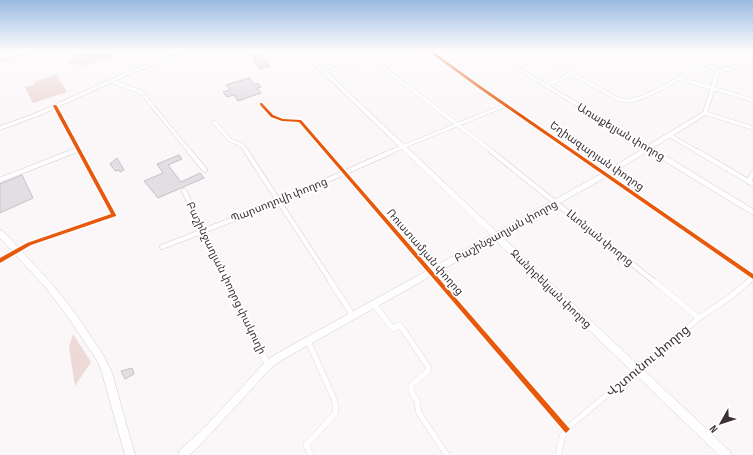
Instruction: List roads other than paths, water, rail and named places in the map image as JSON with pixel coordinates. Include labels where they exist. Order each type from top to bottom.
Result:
[{"type":"main road","points":[[0,128],[56,106],[132,72]]},
{"type":"main road","name":"Առաքելյան փողոց","points":[[523,72],[753,212]]},
{"type":"main road","points":[[705,114],[718,72]]},
{"type":"main road","name":"Ջանիբեկյան փողոց","points":[[325,73],[726,455]]},
{"type":"main road","name":"Բաշինջաղյան փողոց","points":[[183,455],[206,433],[268,365],[308,341],[556,203],[671,136],[705,114]]},
{"type":"main road","points":[[0,235],[42,281],[73,319],[100,361],[129,455]]},
{"type":"street","name":"Լևոնյան փողոց","points":[[389,72],[458,124],[699,318]]},
{"type":"street","name":"Եղիազարյան փողոց","points":[[460,72],[753,277]]},
{"type":"street","points":[[567,72],[618,99],[631,101],[688,72]]},
{"type":"street","points":[[545,86],[570,74]]},
{"type":"street","points":[[678,78],[753,100]]},
{"type":"street","points":[[111,81],[141,92],[205,170]]},
{"type":"street","name":"Ռուստամյան փողոց","points":[[261,104],[270,115],[282,120],[300,121],[566,429]]},
{"type":"street","name":"Պարսողովի փողոց","points":[[162,247],[278,202],[402,147],[506,105]]},
{"type":"street","points":[[0,261],[29,244],[114,215],[56,106]]},
{"type":"street","points":[[705,114],[753,128]]},
{"type":"street","points":[[214,122],[230,140],[242,145],[353,316]]},
{"type":"street","points":[[671,136],[751,183],[753,173]]},
{"type":"street","points":[[0,180],[79,149]]},
{"type":"street","name":"Բաշինջաղյան փողոց փակուղի","points":[[184,191],[268,365]]},
{"type":"street","name":"Վշտունու փողոց","points":[[566,429],[699,318],[730,297],[753,277]]},
{"type":"street","points":[[374,304],[393,329],[400,325],[429,368],[427,372],[411,385],[411,391],[417,401],[419,413],[447,455]]},
{"type":"street","points":[[308,341],[334,399],[336,407],[335,414],[306,445],[311,455]]},
{"type":"street","points":[[558,455],[563,434],[566,429]]}]
